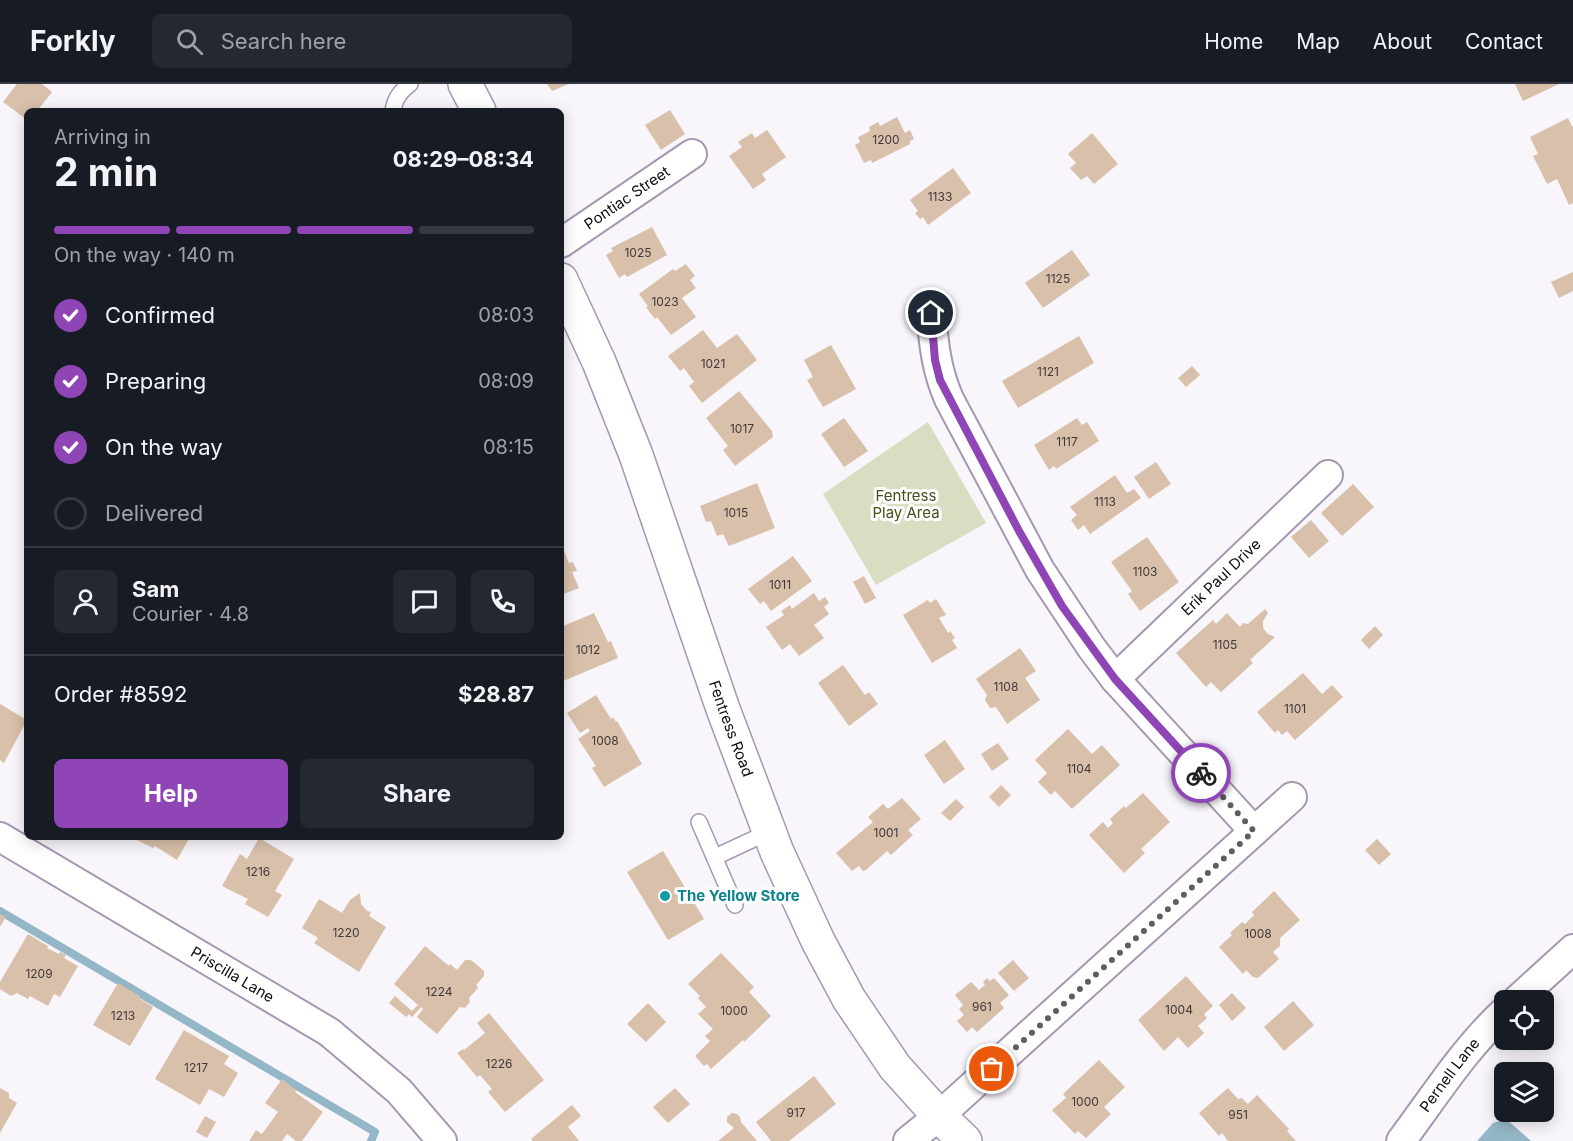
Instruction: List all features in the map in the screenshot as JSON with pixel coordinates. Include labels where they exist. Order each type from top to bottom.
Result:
[{"type":"street","points":[[465,84],[477,108]]},
{"type":"street","name":"Pontiac Street","points":[[564,241],[693,154]]},
{"type":"street","name":"Fentress Road","points":[[564,286],[599,362],[636,455],[723,710],[769,832],[818,941],[849,999],[895,1067],[965,1141]]},
{"type":"street","points":[[931,313],[935,360],[940,380],[1040,570],[1062,606],[1115,679],[1254,831]]},
{"type":"street","name":"Erik Paul Drive","points":[[1115,679],[1328,475]]},
{"type":"street","points":[[908,1141],[939,1116],[1292,797]]},
{"type":"street","name":"Priscilla Lane","points":[[0,837],[329,1032],[399,1091],[442,1141]]},
{"type":"street","points":[[1528,990],[1573,949]]},
{"type":"street","name":"Pernell Lane","points":[[1401,1141],[1476,1042],[1494,1023]]},
{"type":"lane","points":[[394,108],[395,100],[410,84]]},
{"type":"lane","points":[[699,822],[735,905]]},
{"type":"lane","points":[[715,857],[769,832]]},
{"type":"green space","name":"Fentress Play Area","points":[[928,422],[986,523],[876,585],[823,494]]},
{"type":"water","points":[[1509,1122],[1531,1141],[1477,1141],[1493,1123]]},
{"type":"building","points":[[17,84],[42,84],[52,92],[39,108],[24,108],[24,118],[3,102]]},
{"type":"building","points":[[547,84],[569,84],[552,91]]},
{"type":"building","points":[[1515,84],[1559,84],[1523,101]]},
{"type":"building","points":[[670,110],[685,134],[661,150],[645,125]]},
{"type":"building","points":[[897,117],[905,133],[910,130],[914,139],[910,141],[910,144],[872,163],[871,160],[864,163],[855,145],[860,142],[858,137],[870,131],[869,127],[878,122],[880,126]]},
{"type":"building","points":[[1568,118],[1573,128],[1573,203],[1569,205],[1557,179],[1547,184],[1533,156],[1538,154],[1530,137]]},
{"type":"building","points":[[767,130],[786,157],[762,174],[766,180],[753,189],[729,156],[742,147],[738,142],[752,133],[755,138]]},
{"type":"building","points":[[1092,133],[1118,164],[1094,184],[1087,176],[1081,180],[1070,168],[1076,163],[1068,154]]},
{"type":"building","points":[[953,168],[971,193],[928,225],[923,217],[920,219],[915,213],[918,211],[910,200]]},
{"type":"building","points":[[652,227],[667,255],[627,277],[625,274],[619,278],[606,255],[613,251],[611,248]]},
{"type":"building","points":[[1072,250],[1090,275],[1043,308],[1025,283]]},
{"type":"building","points":[[686,264],[695,276],[690,280],[696,288],[682,298],[696,317],[671,335],[657,317],[655,319],[639,294],[673,269],[675,271]]},
{"type":"building","points":[[1573,272],[1573,291],[1559,298],[1551,282]]},
{"type":"building","points":[[703,330],[717,348],[737,334],[757,360],[702,403],[689,386],[694,382],[684,368],[680,371],[668,356]]},
{"type":"building","points":[[1079,336],[1094,363],[1018,408],[1002,381]]},
{"type":"building","points":[[831,345],[856,389],[823,407],[807,380],[813,377],[804,360]]},
{"type":"building","points":[[1192,366],[1200,375],[1186,387],[1178,378]]},
{"type":"building","points":[[739,391],[772,431],[773,437],[735,466],[723,450],[728,446],[706,418]]},
{"type":"building","points":[[844,418],[868,451],[844,467],[821,434]]},
{"type":"building","points":[[1077,418],[1082,425],[1087,422],[1099,441],[1056,469],[1054,466],[1049,470],[1034,445]]},
{"type":"building","points":[[1156,462],[1171,484],[1149,499],[1134,477]]},
{"type":"building","points":[[1115,475],[1127,493],[1134,489],[1141,498],[1090,534],[1084,525],[1078,530],[1071,520],[1077,515],[1070,507]]},
{"type":"building","points":[[757,483],[775,528],[729,546],[723,534],[717,536],[711,521],[706,522],[700,506]]},
{"type":"building","points":[[1353,484],[1374,507],[1342,536],[1321,513]]},
{"type":"building","points":[[1311,520],[1329,541],[1309,558],[1291,537]]},
{"type":"building","points":[[1147,537],[1179,582],[1140,611],[1128,594],[1132,591],[1111,562]]},
{"type":"building","points":[[564,551],[569,563],[573,562],[577,571],[572,572],[579,588],[564,594]]},
{"type":"building","points":[[793,556],[812,581],[771,611],[764,601],[760,604],[748,589]]},
{"type":"building","points":[[864,576],[876,598],[865,604],[853,582]]},
{"type":"building","points":[[814,593],[819,601],[825,597],[829,603],[824,607],[829,614],[814,625],[824,638],[799,656],[790,644],[782,650],[766,627],[784,615],[781,611],[790,605],[792,609]]},
{"type":"building","points":[[936,599],[946,615],[939,618],[948,633],[950,631],[955,638],[952,640],[957,648],[932,663],[903,615],[928,600],[930,603]]},
{"type":"building","points":[[1265,609],[1268,613],[1263,621],[1263,628],[1275,637],[1250,660],[1253,663],[1221,692],[1211,682],[1206,687],[1176,653],[1213,620],[1216,624],[1227,613],[1240,627],[1243,623],[1248,624]]},
{"type":"building","points":[[594,613],[608,642],[611,641],[618,658],[564,681],[564,626]]},
{"type":"building","points":[[1375,626],[1383,635],[1369,649],[1361,640]]},
{"type":"building","points":[[1020,648],[1036,671],[1025,678],[1040,700],[1007,724],[996,707],[990,708],[985,700],[987,695],[976,679]]},
{"type":"building","points":[[843,665],[865,695],[869,692],[878,704],[849,726],[818,683]]},
{"type":"building","points":[[1303,673],[1322,694],[1332,685],[1343,697],[1295,740],[1287,731],[1282,735],[1278,730],[1275,733],[1257,712]]},
{"type":"building","points":[[596,695],[611,719],[613,717],[617,721],[642,764],[604,787],[592,768],[596,766],[578,739],[590,731],[588,728],[580,733],[567,713]]},
{"type":"building","points":[[0,704],[24,718],[24,726],[4,763],[0,760]]},
{"type":"building","points":[[1068,729],[1092,754],[1102,745],[1120,765],[1072,809],[1055,791],[1051,795],[1038,782],[1047,773],[1035,760]]},
{"type":"building","points":[[945,740],[965,769],[944,784],[924,755]]},
{"type":"building","points":[[998,743],[1009,759],[992,771],[981,754]]},
{"type":"building","points":[[1001,785],[1011,795],[999,807],[989,797]]},
{"type":"building","points":[[1143,793],[1170,822],[1141,849],[1145,853],[1124,873],[1089,835],[1103,822],[1108,828],[1113,823],[1110,819]]},
{"type":"building","points":[[902,798],[921,819],[908,830],[913,835],[891,855],[887,851],[866,870],[863,871],[859,866],[852,871],[836,853],[873,822],[868,817],[883,804],[888,809]]},
{"type":"building","points":[[956,799],[964,807],[950,821],[941,813]]},
{"type":"building","points":[[1377,839],[1391,854],[1379,865],[1365,850]]},
{"type":"building","points":[[137,840],[188,840],[177,860],[155,846],[153,848]]},
{"type":"building","points":[[258,840],[262,840],[294,859],[275,891],[282,895],[268,917],[245,904],[248,899],[222,886],[240,854],[247,859]]},
{"type":"building","name":"The Yellow Store","points":[[663,851],[704,919],[668,940],[627,872]]},
{"type":"building","points":[[1274,891],[1300,920],[1280,938],[1280,946],[1273,952],[1279,959],[1258,978],[1253,977],[1246,970],[1243,974],[1219,947],[1242,922],[1245,924],[1254,915],[1252,912]]},
{"type":"building","points":[[360,893],[361,904],[371,912],[369,916],[386,927],[359,972],[314,943],[318,938],[302,928],[319,899],[342,913],[350,900]]},
{"type":"building","points":[[0,914],[6,917],[0,927]]},
{"type":"building","points":[[28,934],[48,946],[47,948],[66,955],[64,958],[78,966],[60,997],[54,994],[48,1006],[30,996],[28,999],[17,993],[11,996],[0,989],[0,982]]},
{"type":"building","points":[[425,946],[457,970],[465,960],[471,960],[484,971],[484,976],[476,985],[478,988],[469,998],[470,1002],[465,1008],[460,1007],[437,1034],[417,1017],[423,1009],[421,1007],[412,1017],[409,1014],[406,1017],[389,1003],[395,996],[412,1011],[418,1005],[394,984]]},
{"type":"building","points":[[721,953],[754,987],[749,992],[771,1016],[711,1069],[707,1064],[704,1066],[695,1056],[710,1041],[705,1036],[713,1029],[698,1014],[706,1007],[698,998],[700,996],[688,984]]},
{"type":"building","points":[[1013,960],[1029,978],[1014,991],[998,973]]},
{"type":"building","points":[[1186,976],[1213,1006],[1204,1014],[1207,1018],[1198,1026],[1204,1033],[1188,1048],[1178,1037],[1164,1051],[1138,1020]]},
{"type":"building","points":[[987,978],[990,981],[994,978],[1009,995],[1000,1003],[1004,1008],[977,1032],[972,1027],[967,1032],[957,1021],[964,1015],[959,1009],[963,1005],[955,995],[971,982],[979,990],[985,985],[983,982]]},
{"type":"building","points":[[118,983],[153,1007],[130,1046],[93,1025]]},
{"type":"building","points":[[1232,993],[1246,1008],[1232,1021],[1219,1005]]},
{"type":"building","points":[[1293,1001],[1314,1025],[1284,1051],[1264,1027]]},
{"type":"building","points":[[648,1003],[666,1022],[646,1042],[627,1024]]},
{"type":"building","points":[[489,1013],[544,1080],[505,1112],[488,1092],[492,1089],[480,1075],[477,1077],[457,1053],[485,1033],[477,1023]]},
{"type":"building","points":[[184,1030],[229,1056],[224,1064],[238,1073],[224,1097],[209,1089],[200,1105],[155,1079]]},
{"type":"building","points":[[1099,1060],[1125,1087],[1104,1107],[1111,1114],[1086,1138],[1078,1131],[1075,1134],[1052,1110],[1066,1098],[1063,1094]]},
{"type":"building","points":[[814,1076],[836,1104],[789,1141],[771,1141],[756,1122]]},
{"type":"building","points":[[282,1079],[296,1090],[295,1092],[323,1112],[302,1141],[296,1141],[287,1134],[282,1141],[249,1141],[256,1130],[262,1134],[278,1112],[265,1103]]},
{"type":"building","points":[[0,1088],[9,1093],[9,1098],[17,1103],[0,1133]]},
{"type":"building","points":[[675,1088],[690,1104],[668,1123],[653,1107]]},
{"type":"building","points":[[1228,1088],[1238,1099],[1242,1098],[1248,1104],[1257,1095],[1289,1129],[1287,1131],[1296,1141],[1228,1141],[1222,1133],[1219,1136],[1199,1113]]},
{"type":"building","points":[[572,1105],[581,1116],[568,1127],[579,1141],[533,1141],[531,1139]]},
{"type":"building","points":[[732,1113],[740,1117],[741,1122],[757,1141],[718,1141],[734,1128],[727,1122],[727,1117]]},
{"type":"building","points":[[205,1116],[216,1122],[207,1138],[196,1132]]},
{"type":"waterway","points":[[0,911],[375,1132],[371,1141]]},
{"type":"way so far","points":[[992,1069],[1254,831],[1201,773]]},
{"type":"place","name":"The Yellow Store","points":[[665,896]]},
{"type":"route","points":[[931,313],[935,360],[940,380],[1040,570],[1062,606],[1115,679],[1201,773]]}]
